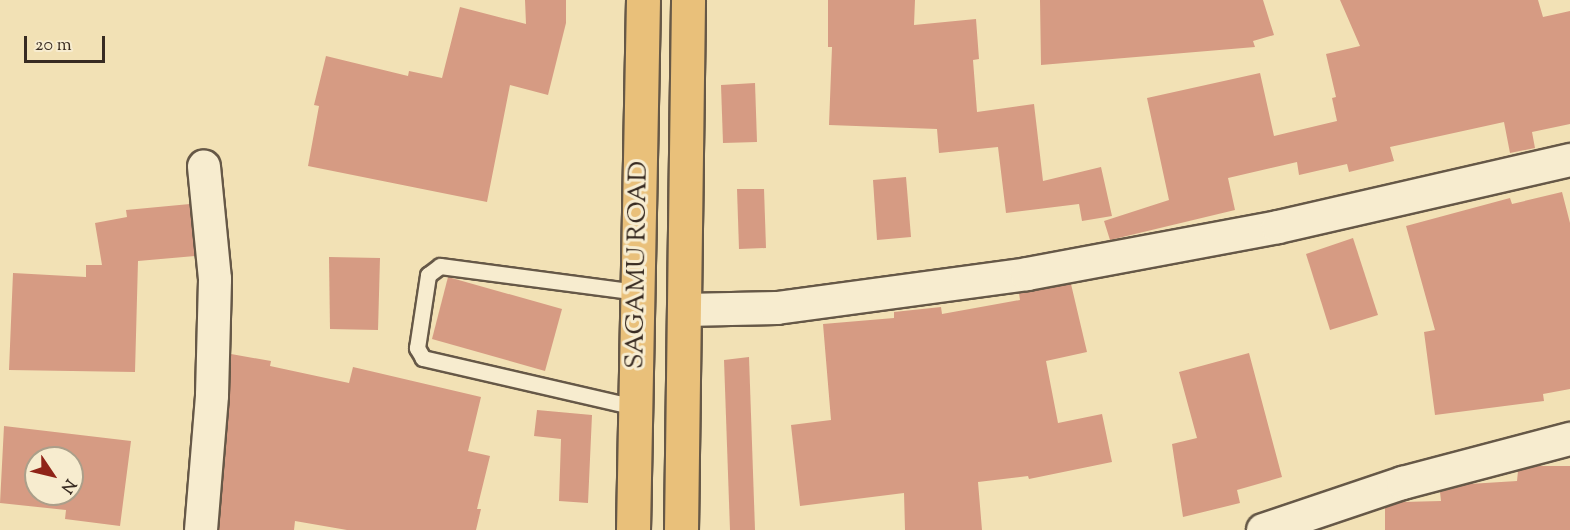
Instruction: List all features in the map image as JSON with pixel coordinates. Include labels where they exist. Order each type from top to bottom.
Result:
[{"type":"highway","name":"SAGAMU ROAD","points":[[633,530],[643,0]]},
{"type":"highway","name":"SAGAMU ROAD","points":[[681,530],[688,0]]},
{"type":"street","points":[[685,310],[777,308],[1027,274],[1278,227],[1570,160]]},
{"type":"street","points":[[201,530],[212,395],[215,279],[204,167]]},
{"type":"street","points":[[1263,530],[1403,483],[1570,440]]},
{"type":"lane","points":[[635,407],[423,358],[417,348],[428,274],[440,266],[638,292]]},
{"type":"building","points":[[525,0],[566,0],[566,23],[548,95],[510,85],[487,202],[308,166],[319,106],[314,105],[326,56],[408,76],[409,71],[442,78],[460,7],[526,24]]},
{"type":"building","points":[[828,0],[915,0],[914,25],[976,19],[979,59],[973,60],[977,112],[1034,104],[1043,181],[1101,167],[1112,216],[1082,221],[1079,204],[1006,213],[998,147],[939,153],[937,129],[829,125],[832,47],[828,47]]},
{"type":"building","points":[[1040,0],[1263,0],[1274,35],[1253,41],[1255,47],[1041,65]]},
{"type":"building","points":[[1340,0],[1538,0],[1543,17],[1570,11],[1570,124],[1532,132],[1535,148],[1510,153],[1504,122],[1390,147],[1394,161],[1349,172],[1347,164],[1299,175],[1297,162],[1228,178],[1235,210],[1110,240],[1104,221],[1169,200],[1147,98],[1260,73],[1274,136],[1337,121],[1332,98],[1336,97],[1326,54],[1360,46]]},
{"type":"building","points":[[755,83],[757,142],[723,143],[721,85]]},
{"type":"building","points":[[906,177],[911,237],[877,240],[873,180]]},
{"type":"building","points":[[737,189],[764,189],[766,248],[739,249]]},
{"type":"building","points":[[1562,192],[1570,223],[1570,389],[1543,394],[1544,401],[1435,415],[1424,332],[1435,330],[1406,226],[1510,198],[1512,204]]},
{"type":"building","points":[[190,204],[195,256],[138,261],[135,372],[9,370],[13,273],[86,277],[86,265],[102,265],[95,223],[127,217],[126,210]]},
{"type":"building","points":[[1353,238],[1378,315],[1330,330],[1306,254]]},
{"type":"building","points":[[329,257],[380,258],[378,330],[330,329]]},
{"type":"building","points":[[448,277],[562,309],[545,371],[432,339]]},
{"type":"building","points":[[1071,284],[1087,352],[1046,361],[1058,423],[1102,414],[1112,462],[1029,479],[1028,476],[978,482],[982,530],[905,530],[904,493],[800,506],[791,425],[831,420],[823,324],[894,318],[894,312],[941,307],[942,314],[1020,300],[1019,293]]},
{"type":"building","points":[[1249,353],[1282,477],[1237,490],[1240,503],[1183,517],[1172,444],[1197,438],[1179,372]]},
{"type":"building","points":[[231,354],[271,361],[270,366],[349,383],[353,367],[481,397],[468,451],[490,456],[477,509],[481,509],[476,530],[347,530],[295,521],[294,530],[219,530]]},
{"type":"building","points":[[749,357],[755,530],[730,530],[724,360]]},
{"type":"building","points":[[537,410],[592,415],[588,503],[559,501],[561,439],[534,436]]},
{"type":"building","points":[[4,426],[131,441],[120,526],[65,519],[66,510],[28,506],[84,506],[84,446],[24,446],[24,506],[0,503]]},
{"type":"building","points":[[1538,466],[1570,466],[1570,530],[1385,530],[1385,508],[1402,502],[1441,501],[1440,492],[1469,484],[1517,481],[1518,471]]}]
